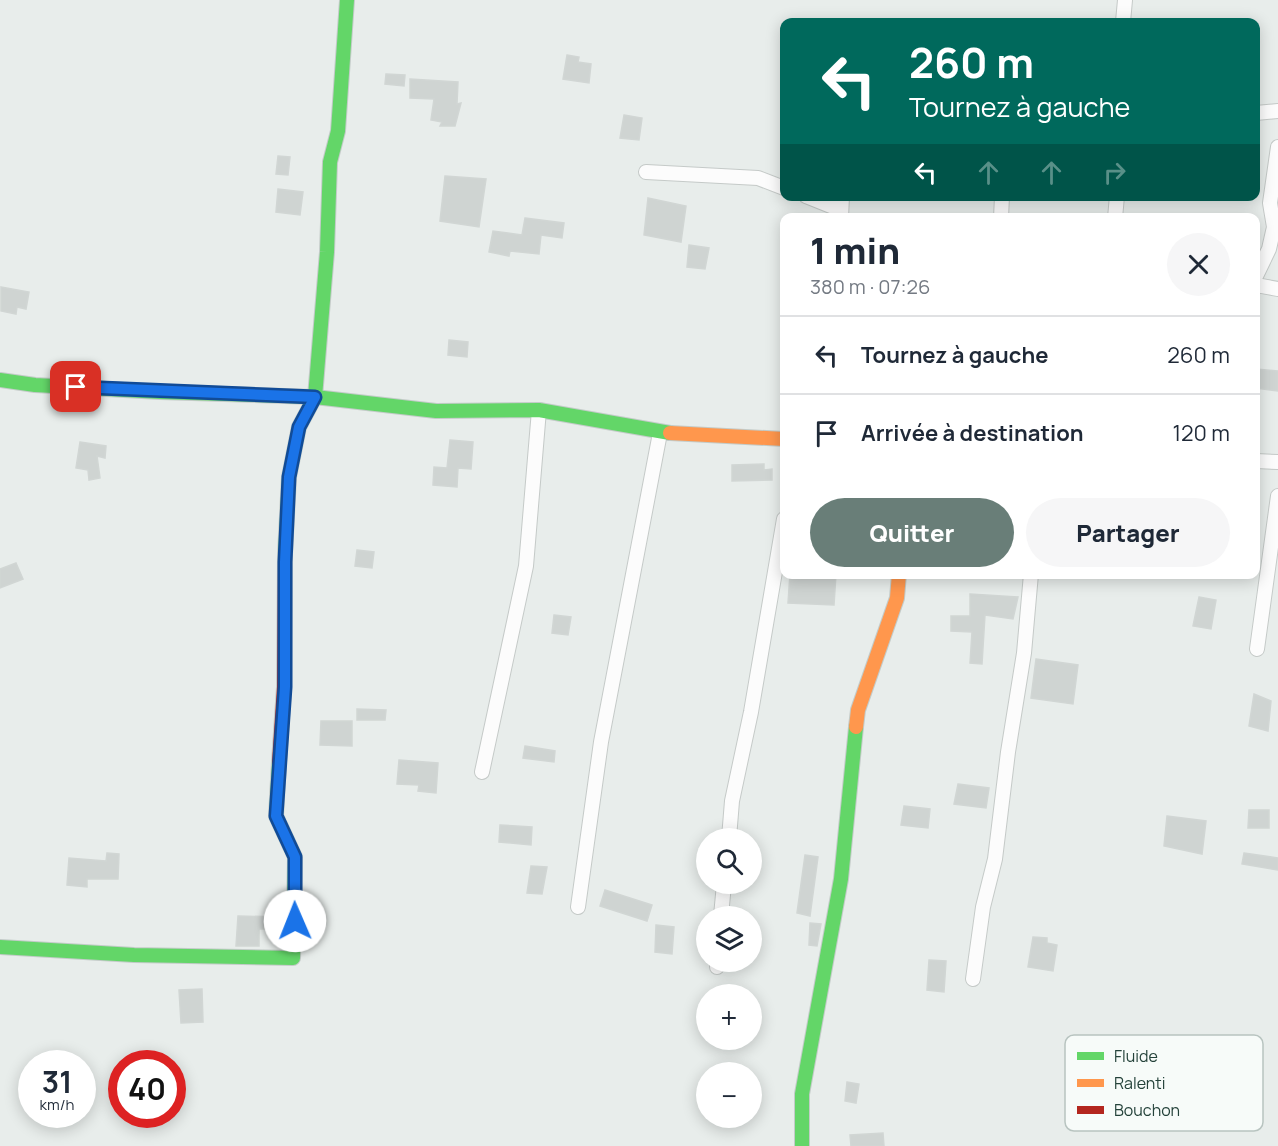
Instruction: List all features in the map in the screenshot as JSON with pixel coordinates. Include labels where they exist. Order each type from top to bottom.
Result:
[{"type":"street","points":[[0,947],[134,955],[292,958],[295,857],[276,816],[285,687],[285,562],[289,477],[299,427],[315,397],[327,252],[330,162],[338,131],[347,0]]},
{"type":"street","points":[[1123,18],[1125,0]]},
{"type":"street","points":[[1260,113],[1278,111]]},
{"type":"street","points":[[1260,268],[1269,249],[1274,227],[1270,203],[1278,147]]},
{"type":"street","points":[[646,172],[758,178],[780,186]]},
{"type":"street","points":[[821,201],[841,208]]},
{"type":"street","points":[[1260,286],[1278,289]]},
{"type":"street","points":[[0,380],[34,385],[160,392],[315,397],[436,411],[539,410],[660,433],[780,439]]},
{"type":"street","points":[[482,772],[526,566],[539,410]]},
{"type":"street","points":[[578,907],[601,742],[660,433]]},
{"type":"street","points":[[1260,461],[1278,462]]},
{"type":"street","points":[[1257,649],[1278,496]]},
{"type":"street","points":[[730,828],[732,801],[753,701],[780,542]]},
{"type":"street","points":[[802,1146],[802,1095],[841,879],[858,710],[897,598],[899,579]]},
{"type":"street","points":[[973,979],[983,907],[995,859],[1008,752],[1024,653],[1031,579]]},
{"type":"building","points":[[567,55],[579,57],[578,62],[591,64],[589,83],[563,79]]},
{"type":"building","points":[[386,74],[405,75],[404,86],[385,84]]},
{"type":"building","points":[[410,79],[458,82],[457,104],[461,103],[455,126],[440,126],[442,122],[431,120],[434,99],[410,98]]},
{"type":"building","points":[[624,115],[642,118],[639,140],[620,138]]},
{"type":"building","points":[[278,156],[290,157],[288,175],[276,174]]},
{"type":"building","points":[[445,176],[486,179],[479,227],[440,221]]},
{"type":"building","points":[[278,189],[303,192],[300,215],[276,212]]},
{"type":"building","points":[[648,198],[686,206],[681,242],[644,235]]},
{"type":"building","points":[[525,218],[564,223],[562,238],[541,235],[539,254],[510,251],[509,256],[489,252],[493,231],[522,235]]},
{"type":"building","points":[[689,245],[709,248],[705,269],[687,267]]},
{"type":"building","points":[[1,287],[29,292],[26,309],[17,307],[16,314],[1,311]]},
{"type":"building","points":[[449,340],[468,342],[467,357],[448,355]]},
{"type":"building","points":[[1260,369],[1278,371],[1278,391],[1260,389]]},
{"type":"building","points":[[450,440],[473,442],[471,469],[458,468],[457,487],[433,485],[434,467],[447,468]]},
{"type":"building","points":[[80,442],[106,446],[105,458],[97,456],[100,478],[89,480],[88,470],[76,468]]},
{"type":"building","points":[[764,464],[764,470],[772,469],[772,480],[732,481],[732,465]]},
{"type":"building","points":[[357,550],[374,552],[372,568],[355,566]]},
{"type":"building","points":[[16,563],[23,579],[0,588],[0,569]]},
{"type":"building","points":[[790,579],[836,579],[834,605],[788,603]]},
{"type":"building","points":[[970,594],[1018,597],[1013,619],[985,615],[982,664],[970,663],[972,632],[951,631],[951,616],[970,616]]},
{"type":"building","points":[[1199,597],[1216,600],[1211,629],[1193,626]]},
{"type":"building","points":[[554,615],[571,617],[568,635],[552,633]]},
{"type":"building","points":[[1036,659],[1078,665],[1073,704],[1031,698]]},
{"type":"building","points":[[1254,694],[1271,701],[1268,731],[1249,726]]},
{"type":"building","points":[[357,709],[386,710],[385,720],[357,720]]},
{"type":"building","points":[[321,721],[352,721],[352,746],[320,745]]},
{"type":"building","points":[[525,746],[555,751],[554,762],[523,758]]},
{"type":"building","points":[[399,760],[438,763],[436,793],[418,791],[419,785],[397,784]]},
{"type":"building","points":[[958,784],[989,788],[986,808],[954,804]]},
{"type":"building","points":[[904,806],[930,809],[928,828],[901,825]]},
{"type":"building","points":[[1249,810],[1269,810],[1269,828],[1248,828]]},
{"type":"building","points":[[1167,816],[1206,821],[1202,854],[1164,846]]},
{"type":"building","points":[[500,825],[532,827],[531,845],[499,842]]},
{"type":"building","points":[[107,853],[119,854],[118,879],[87,879],[87,887],[67,885],[69,858],[106,861]]},
{"type":"building","points":[[1244,853],[1278,858],[1278,870],[1242,864]]},
{"type":"building","points":[[805,855],[818,857],[810,916],[797,913]]},
{"type":"building","points":[[531,866],[547,867],[542,894],[527,893]]},
{"type":"building","points":[[605,890],[652,905],[647,921],[600,906]]},
{"type":"building","points":[[238,916],[283,917],[282,929],[259,929],[259,946],[236,946]]},
{"type":"building","points":[[810,923],[821,924],[817,946],[809,945]]},
{"type":"building","points":[[656,925],[674,927],[672,954],[655,952]]},
{"type":"building","points":[[1033,937],[1047,938],[1047,943],[1057,945],[1053,971],[1028,967]]},
{"type":"building","points":[[929,960],[946,961],[944,992],[927,990]]},
{"type":"building","points":[[202,989],[203,1022],[181,1023],[179,990]]},
{"type":"building","points":[[847,1082],[859,1084],[856,1103],[845,1101]]},
{"type":"building","points":[[883,1133],[884,1146],[851,1146],[850,1135]]},
{"type":"traffic: fast","points":[[285,554],[289,477],[299,427],[315,397],[327,252],[330,162],[338,131],[347,0]]},
{"type":"traffic: fast","points":[[0,380],[35,385],[160,392],[315,397],[436,411],[539,410],[670,433]]},
{"type":"traffic: fast","points":[[802,1146],[802,1094],[841,879],[856,727]]},
{"type":"traffic: fast","points":[[0,947],[134,955],[293,958],[295,857],[276,816],[279,762]]},
{"type":"traffic: slow","points":[[670,433],[780,439]]},
{"type":"traffic: slow","points":[[856,727],[858,710],[897,598],[899,579]]},
{"type":"traffic: jam","points":[[279,762],[284,687],[285,554]]},
{"type":"route","points":[[76,387],[315,397],[299,427],[289,477],[285,562],[285,687],[276,816],[295,857],[295,921]]}]
